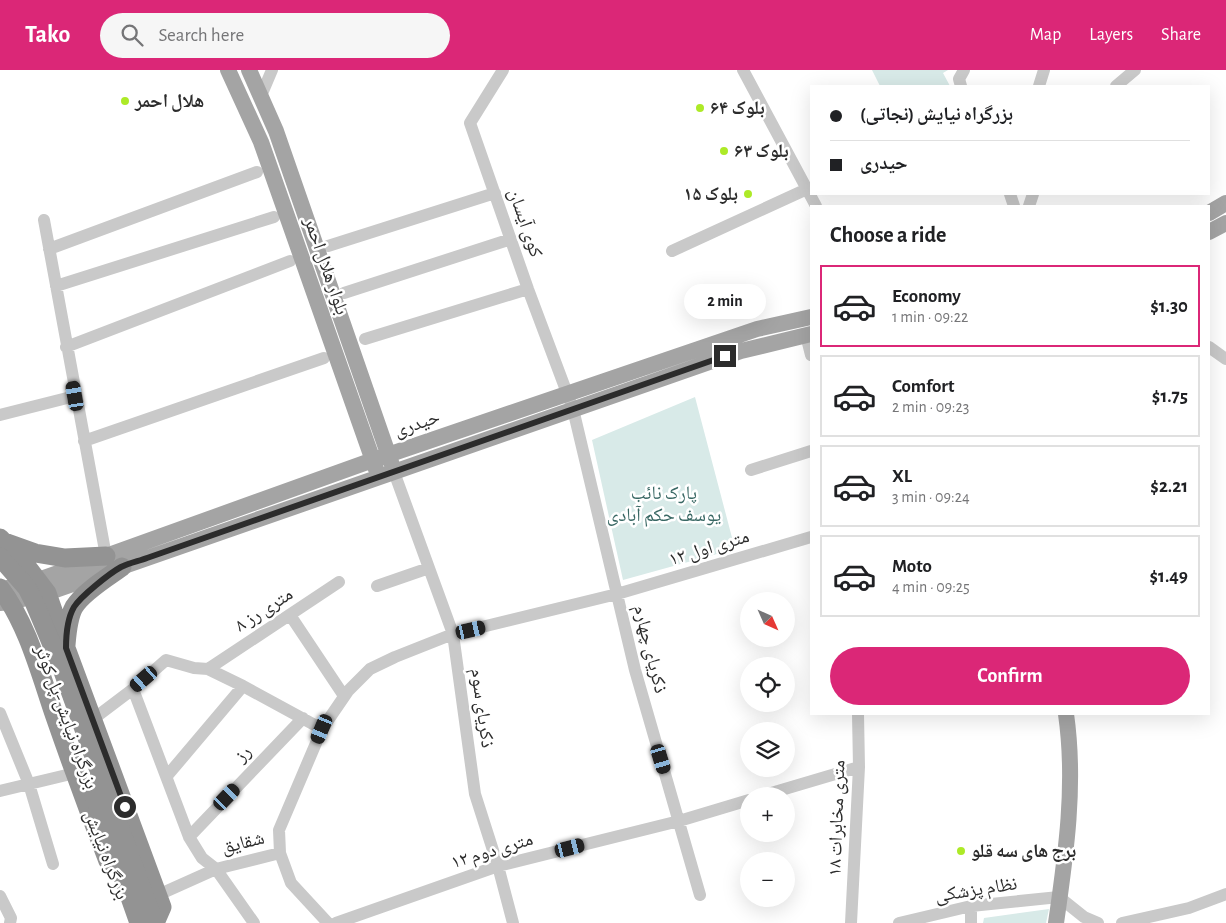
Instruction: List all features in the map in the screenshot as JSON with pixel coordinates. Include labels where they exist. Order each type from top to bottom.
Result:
[{"type":"highway","points":[[1,546],[66,558],[114,562]]},
{"type":"highway","points":[[1,546],[42,586],[66,648],[162,907],[146,923]]},
{"type":"highway","name":"بزرگراه نیایش-پل کوثر","points":[[1,546],[28,588],[61,666],[146,923]]},
{"type":"highway","points":[[66,648],[67,630],[74,607],[114,562]]},
{"type":"highway","name":"بزرگراه نیایش-پل کوثر","points":[[4,597],[16,592],[43,650],[146,923]]},
{"type":"highway","name":"بزرگراه نیایش","points":[[4,597],[36,662],[75,773],[129,916],[146,923]]},
{"type":"highway","points":[[36,662],[38,646],[43,641],[48,639],[55,640],[66,648]]},
{"type":"main road","name":"بلوار هلال احمر","points":[[228,70],[261,142],[378,477]]},
{"type":"main road","name":"بلوار هلال احمر","points":[[249,70],[276,131],[394,472]]},
{"type":"main road","points":[[240,95],[259,92]]},
{"type":"main road","points":[[1210,212],[1226,203]]},
{"type":"main road","points":[[1210,231],[1226,223]]},
{"type":"main road","name":"حیدری","points":[[114,562],[389,454],[757,328],[810,317]]},
{"type":"main road","name":"حیدری","points":[[4,597],[394,472],[741,351],[808,335]]},
{"type":"main road","points":[[1056,923],[1070,816],[1066,715]]},
{"type":"street","points":[[259,92],[272,70]]},
{"type":"street","name":"کوی آیسان","points":[[503,70],[470,123],[567,394]]},
{"type":"street","points":[[744,70],[810,195]]},
{"type":"street","points":[[961,85],[959,79],[964,70]]},
{"type":"street","points":[[1039,85],[1044,70]]},
{"type":"street","points":[[1117,85],[1135,70]]},
{"type":"street","points":[[49,249],[257,172]]},
{"type":"street","points":[[672,251],[807,189]]},
{"type":"street","points":[[328,246],[495,193]]},
{"type":"street","points":[[56,286],[274,217]]},
{"type":"street","points":[[44,220],[84,441],[114,562]]},
{"type":"street","points":[[344,293],[510,239]]},
{"type":"street","points":[[66,347],[290,260]]},
{"type":"street","points":[[365,339],[528,289]]},
{"type":"street","points":[[808,335],[810,348]]},
{"type":"street","points":[[1210,348],[1226,359]]},
{"type":"street","points":[[84,441],[324,358]]},
{"type":"street","name":"ذکریای چهارم","points":[[567,394],[573,409],[635,670],[700,894]]},
{"type":"street","points":[[0,416],[75,396]]},
{"type":"street","points":[[752,470],[810,450]]},
{"type":"street","name":"ذکریای سوم","points":[[394,472],[453,634],[475,794],[498,866],[513,923]]},
{"type":"street","name":"۱۲ متری اول","points":[[280,852],[279,830],[322,729],[344,696],[370,669],[453,634],[617,594],[810,537]]},
{"type":"street","points":[[377,586],[428,568]]},
{"type":"street","name":"۸ متری رز","points":[[208,669],[339,582]]},
{"type":"street","points":[[290,615],[344,696]]},
{"type":"street","points":[[92,720],[133,689],[166,660],[194,668],[208,669],[322,729]]},
{"type":"street","points":[[167,776],[243,686]]},
{"type":"street","points":[[133,689],[189,837],[202,858],[216,869]]},
{"type":"street","points":[[0,713],[29,784],[53,864]]},
{"type":"street","name":"۱۸ متری مخابرات","points":[[851,923],[859,767],[858,715]]},
{"type":"street","name":"رز","points":[[189,837],[303,718]]},
{"type":"street","points":[[791,787],[859,767]]},
{"type":"street","points":[[0,791],[75,773]]},
{"type":"street","name":"۱۲ متری دوم","points":[[336,923],[498,866],[679,821],[740,803]]},
{"type":"street","points":[[280,852],[292,883],[328,923]]},
{"type":"street","name":"شقایق","points":[[158,895],[216,869],[280,852]]},
{"type":"street","name":"شقایق","points":[[216,869],[254,923]]},
{"type":"street","points":[[1122,923],[1189,908],[1226,894]]},
{"type":"street","points":[[0,896],[11,918],[10,923]]},
{"type":"street","points":[[1059,897],[1084,917],[1098,923]]},
{"type":"street","name":"نظام پزشکی","points":[[899,923],[971,906],[1059,897]]},
{"type":"street","points":[[971,906],[971,923]]},
{"type":"green space","points":[[872,70],[948,70],[943,73],[949,85],[880,85]]},
{"type":"green space","name":"پارک نائب یوسف حکم آبادی","points":[[695,397],[735,549],[623,580],[592,440]]},
{"type":"green space","points":[[1049,909],[1046,923],[983,923],[984,918]]},
{"type":"place","name":"هلال احمر","points":[[125,101]]},
{"type":"place","name":"بلوک ۶۴","points":[[700,108]]},
{"type":"place","name":"بلوک ۶۳","points":[[724,151]]},
{"type":"place","name":"بلوک ۱۵","points":[[748,194]]},
{"type":"place","name":"برج های سه قلو","points":[[961,851]]},
{"type":"route","points":[[125,807],[66,648],[67,630],[74,607],[107,577],[122,567],[147,558],[725,356]]}]
